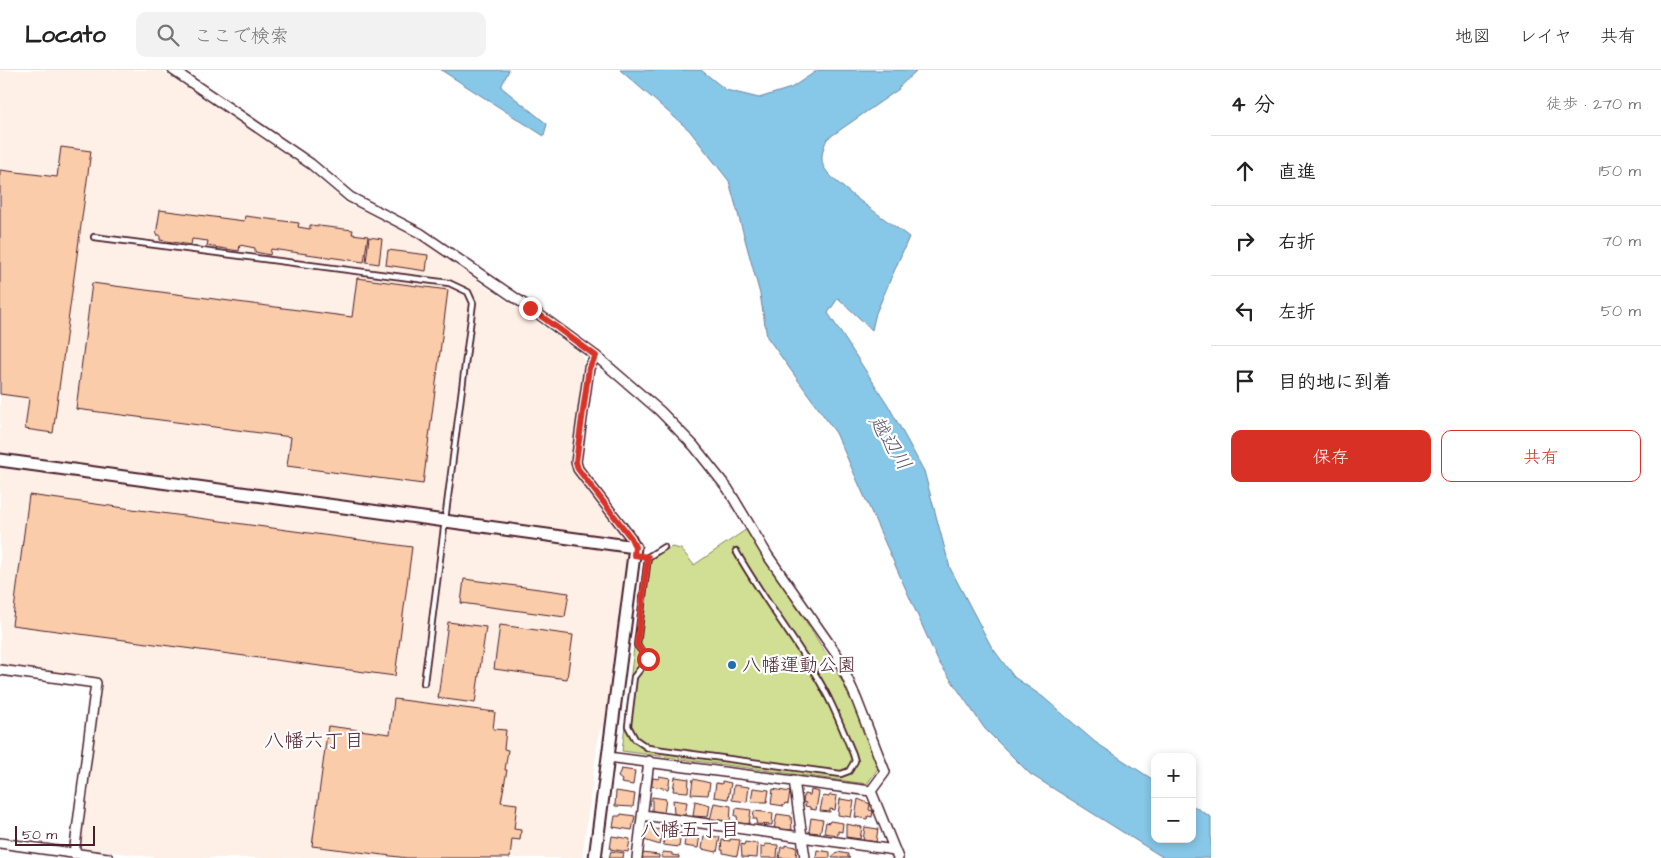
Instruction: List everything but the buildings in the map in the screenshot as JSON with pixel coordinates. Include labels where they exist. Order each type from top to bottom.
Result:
[{"type":"street","points":[[173,70],[311,164],[350,197],[420,233],[596,356],[660,411],[709,464],[728,489],[768,556],[836,655],[886,772],[871,791]]},
{"type":"street","points":[[595,858],[635,551],[631,538],[578,469],[576,462],[589,368],[596,356]]},
{"type":"street","points":[[0,460],[445,520],[635,551]]},
{"type":"street","points":[[0,670],[96,683],[74,854]]},
{"type":"street","points":[[608,757],[871,791]]},
{"type":"street","points":[[637,858],[649,761]]},
{"type":"street","points":[[794,780],[805,858]]},
{"type":"street","points":[[871,791],[897,854]]},
{"type":"street","points":[[643,816],[802,838],[897,854]]},
{"type":"street","points":[[0,844],[108,858]]},
{"type":"lane","points":[[94,237],[449,283],[468,292],[473,303],[424,683]]},
{"type":"lane","points":[[648,557],[664,547]]},
{"type":"lane","points":[[635,551],[648,557]]},
{"type":"lane","points":[[648,557],[637,645],[648,659],[634,677],[628,726],[635,739],[648,748],[841,774],[849,771],[855,761],[832,704],[816,674],[757,588],[736,551]]},
{"type":"lane","points":[[822,784],[824,772]]},
{"type":"shaded area","points":[[0,70],[161,70],[307,169],[346,203],[417,238],[581,353],[584,360],[570,463],[572,471],[629,546],[604,723],[599,732],[582,858],[159,858],[81,848],[79,844],[100,679],[0,665]]},
{"type":"green space","name":"八幡運動公園","points":[[747,529],[826,653],[854,704],[879,767],[867,784],[622,751],[644,561],[672,547],[681,549],[694,565]]},
{"type":"water","points":[[441,70],[509,70],[501,87],[547,124],[544,136]]},
{"type":"water","name":"越辺川","points":[[620,70],[701,70],[726,90],[759,98],[791,88],[818,70],[917,70],[899,89],[827,139],[824,146],[822,162],[831,176],[909,237],[876,313],[872,330],[838,298],[828,313],[888,405],[924,471],[950,568],[991,646],[1014,677],[1043,697],[1095,742],[1151,778],[1151,843],[1196,843],[1196,808],[1211,817],[1211,858],[1164,858],[1030,774],[985,729],[938,661],[836,433],[767,337],[760,294],[729,181],[689,130]]},
{"type":"place","name":"八幡運動公園","points":[[732,665]]},
{"type":"district","name":"八幡六丁目","points":[[314,741]]},
{"type":"district","name":"八幡五丁目","points":[[690,830]]},
{"type":"route","points":[[530,308],[596,356],[589,368],[576,462],[578,469],[631,538],[635,547],[634,555],[648,557],[637,645],[648,659]]}]
